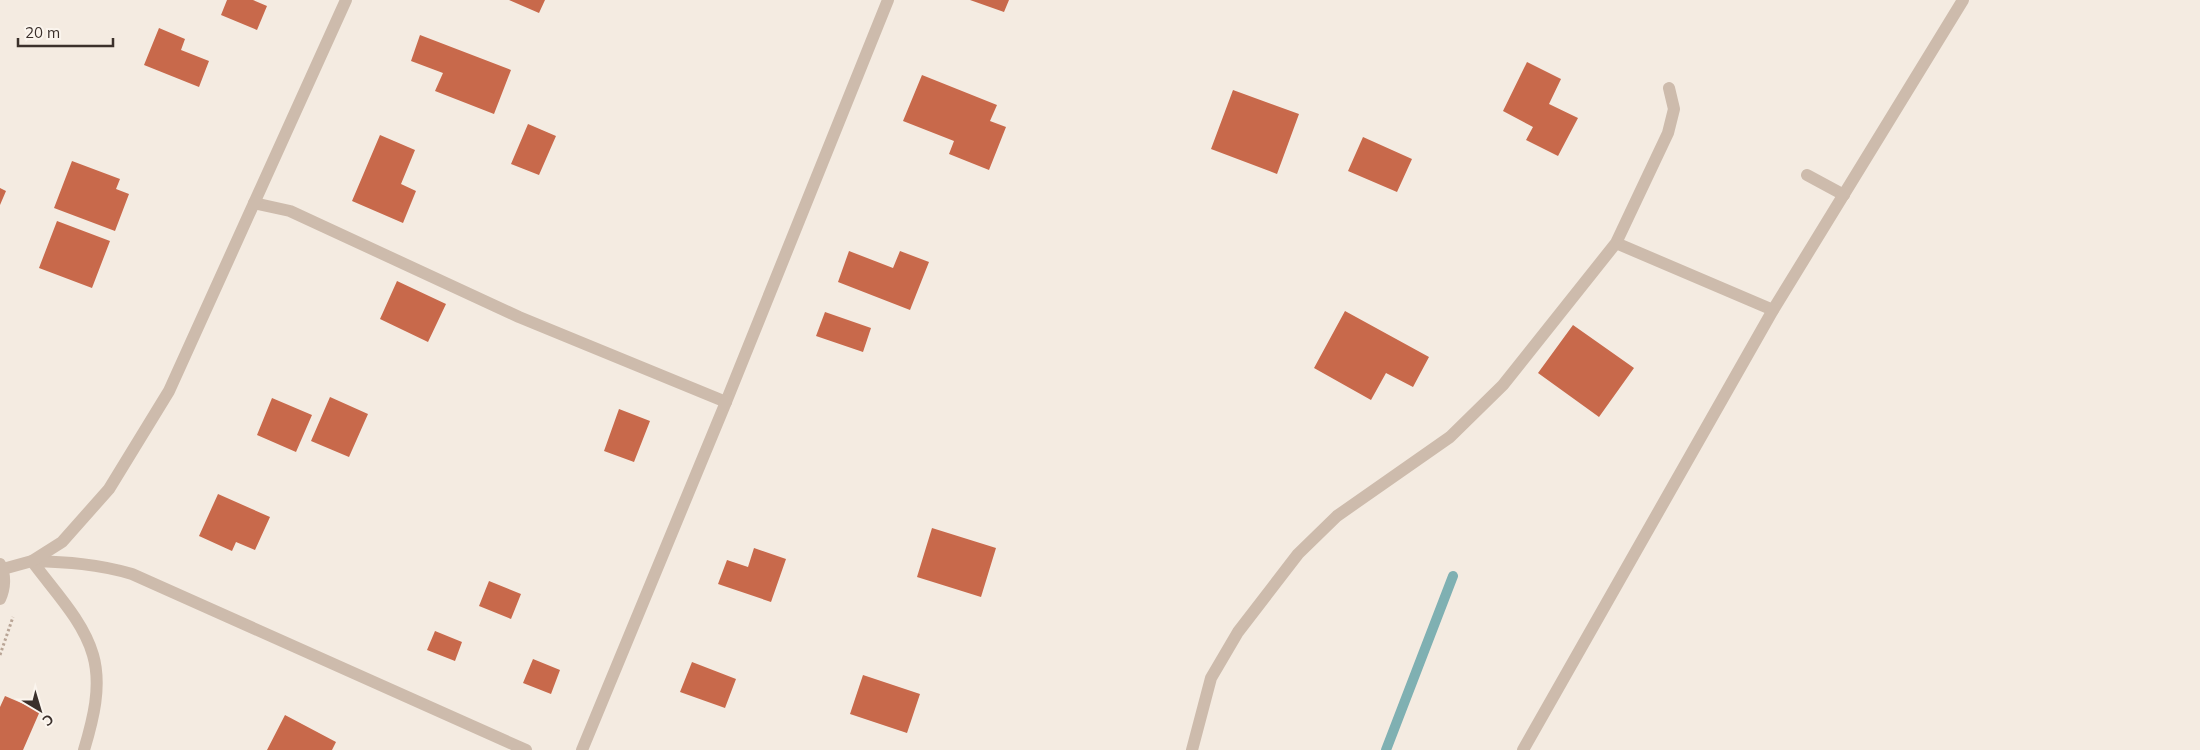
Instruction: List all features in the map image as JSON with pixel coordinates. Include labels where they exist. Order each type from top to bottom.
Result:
[{"type":"street","points":[[32,561],[62,542],[110,489],[170,391],[346,0]]},
{"type":"street","points":[[582,750],[726,402],[888,0]]},
{"type":"street","points":[[1523,750],[1773,310],[1963,0]]},
{"type":"street","points":[[1192,750],[1211,678],[1238,632],[1298,554],[1337,516],[1450,437],[1503,385],[1616,243],[1668,133],[1674,109],[1669,88]]},
{"type":"street","points":[[1807,175],[1844,196]]},
{"type":"street","points":[[254,204],[290,211],[519,317],[726,402]]},
{"type":"street","points":[[1616,243],[1773,310]]},
{"type":"street","points":[[32,561],[77,621],[93,654],[97,683],[92,722],[84,750]]},
{"type":"street","points":[[0,599],[4,590],[1,566],[32,561],[86,563],[132,574],[526,750]]},
{"type":"building","points":[[227,0],[253,0],[267,6],[257,30],[221,15]]},
{"type":"building","points":[[509,0],[545,0],[539,13]]},
{"type":"building","points":[[970,0],[1009,0],[1004,12]]},
{"type":"building","points":[[159,28],[185,39],[181,50],[209,61],[199,87],[144,65]]},
{"type":"building","points":[[420,35],[511,70],[494,114],[435,91],[443,73],[411,61]]},
{"type":"building","points":[[1527,62],[1561,79],[1549,104],[1578,118],[1558,156],[1526,140],[1533,127],[1503,111]]},
{"type":"building","points":[[922,75],[997,105],[990,121],[1006,127],[989,170],[949,154],[954,141],[903,121]]},
{"type":"building","points":[[1233,90],[1299,114],[1277,174],[1211,149]]},
{"type":"building","points":[[528,124],[556,136],[539,175],[511,164]]},
{"type":"building","points":[[380,135],[415,150],[401,184],[416,191],[403,223],[352,201]]},
{"type":"building","points":[[1363,137],[1412,159],[1397,192],[1348,171]]},
{"type":"building","points":[[72,161],[120,179],[116,189],[129,194],[115,231],[54,208]]},
{"type":"building","points":[[0,188],[6,191],[0,205]]},
{"type":"building","points":[[57,221],[110,241],[92,288],[39,268]]},
{"type":"building","points":[[849,251],[893,268],[900,251],[929,262],[910,310],[838,282]]},
{"type":"building","points":[[397,281],[446,304],[428,342],[380,319]]},
{"type":"building","points":[[1345,311],[1429,357],[1413,387],[1386,373],[1371,400],[1314,368]]},
{"type":"building","points":[[825,312],[871,328],[863,352],[816,336]]},
{"type":"building","points":[[1573,325],[1634,368],[1599,417],[1538,373]]},
{"type":"building","points":[[330,397],[368,414],[349,457],[311,441]]},
{"type":"building","points":[[272,398],[312,415],[296,452],[257,435]]},
{"type":"building","points":[[619,409],[650,421],[634,462],[604,451]]},
{"type":"building","points":[[218,494],[270,517],[255,550],[236,542],[232,551],[199,536]]},
{"type":"building","points":[[932,528],[996,548],[981,597],[917,577]]},
{"type":"building","points":[[754,548],[786,559],[771,602],[718,584],[727,560],[748,567]]},
{"type":"building","points":[[489,581],[521,594],[511,619],[479,606]]},
{"type":"building","points":[[435,631],[462,642],[455,661],[427,650]]},
{"type":"building","points":[[533,659],[560,670],[551,694],[523,683]]},
{"type":"building","points":[[692,662],[736,679],[725,708],[680,692]]},
{"type":"building","points":[[863,675],[920,694],[907,733],[850,714]]},
{"type":"building","points":[[5,696],[40,711],[23,750],[0,750],[0,707]]},
{"type":"building","points":[[285,715],[336,742],[332,750],[267,750]]},
{"type":"waterway","points":[[1386,750],[1453,576]]}]
